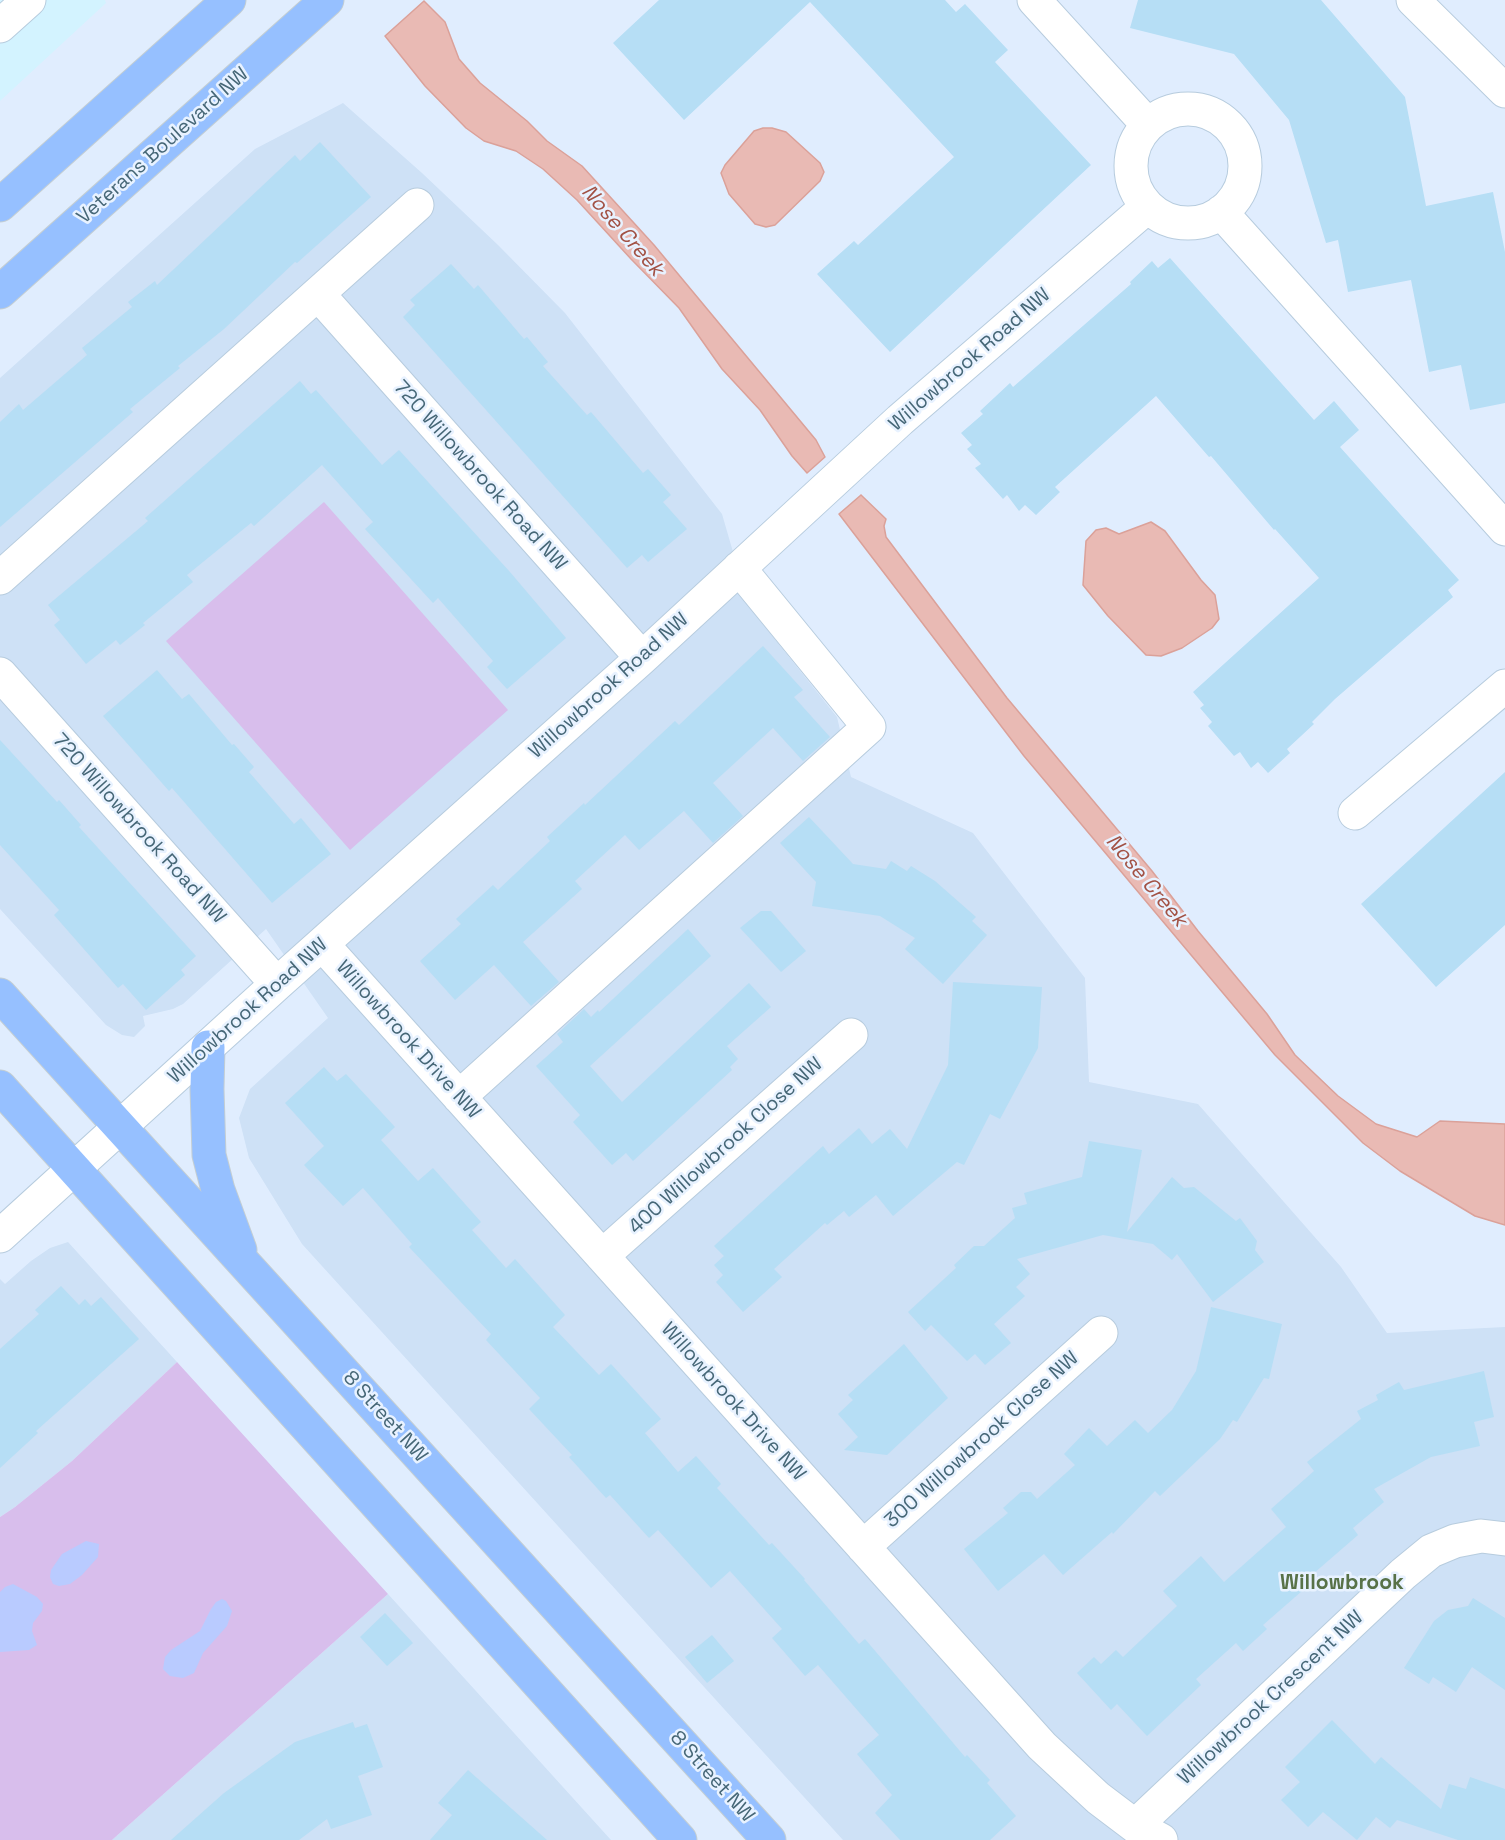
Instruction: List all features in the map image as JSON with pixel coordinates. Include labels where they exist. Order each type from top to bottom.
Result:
[{"type":"main road","name":"Veterans Boulevard NW","points":[[0,292],[327,0]]},
{"type":"main road","points":[[0,205],[217,10]]},
{"type":"main road","name":"8 Street NW","points":[[0,995],[769,1840]]},
{"type":"main road","points":[[208,1047],[209,1155],[218,1190],[245,1263]]},
{"type":"main road","points":[[0,1087],[680,1840]]},
{"type":"street","points":[[0,26],[29,0]]},
{"type":"street","points":[[1034,0],[1149,125]]},
{"type":"street","points":[[1413,0],[1505,91]]},
{"type":"street","points":[[1190,109],[1211,113],[1230,126],[1242,145],[1246,167],[1241,189],[1228,208],[1209,220],[1187,224],[1165,219],[1147,207],[1134,188],[1131,165],[1135,143],[1149,125],[1167,112],[1190,109]]},
{"type":"street","points":[[0,578],[417,205]]},
{"type":"street","name":"Willowbrook Road NW","points":[[0,1236],[277,984],[642,658],[883,436],[1147,207]]},
{"type":"street","points":[[1221,212],[1504,525]]},
{"type":"street","name":"720 Willowbrook Road NW","points":[[318,294],[642,658]]},
{"type":"street","points":[[459,1097],[869,727],[739,568]]},
{"type":"street","name":"720 Willowbrook Road NW","points":[[0,674],[277,984]]},
{"type":"street","points":[[1355,813],[1505,686]]},
{"type":"street","name":"Willowbrook Drive NW","points":[[322,944],[1042,1746],[1098,1798],[1148,1833]]},
{"type":"street","name":"400 Willowbrook Close NW","points":[[602,1256],[851,1035]]},
{"type":"street","name":"300 Willowbrook Close NW","points":[[862,1547],[1101,1333]]},
{"type":"street","name":"Willowbrook Crescent NW","points":[[1148,1833],[1403,1574],[1431,1551],[1455,1541],[1481,1536],[1505,1539]]},
{"type":"shaded area","points":[[0,0],[105,0],[106,3],[0,101]]},
{"type":"shaded area","points":[[343,103],[422,173],[565,313],[722,514],[749,607],[837,717],[851,777],[973,833],[1085,978],[1089,1082],[1198,1104],[1341,1267],[1387,1333],[1505,1327],[1505,1840],[843,1840],[302,1244],[249,1158],[239,1118],[250,1089],[328,1018],[266,929],[183,1004],[173,1009],[143,1016],[145,1026],[134,1037],[122,1035],[106,1025],[0,909],[0,378],[255,149]]},
{"type":"shaded area","points":[[324,502],[508,710],[350,850],[166,641]]},
{"type":"shaded area","points":[[68,1242],[177,1362],[72,1461],[0,1517],[0,1279],[5,1284],[50,1248]]},
{"type":"shaded area","points":[[177,1362],[388,1594],[112,1840],[0,1840],[0,1517],[72,1461]]},
{"type":"shaded area","points":[[388,1594],[611,1840],[112,1840]]},
{"type":"sand","points":[[86,1541],[99,1544],[98,1557],[82,1575],[70,1584],[59,1586],[53,1584],[50,1577],[51,1570],[62,1554]]},
{"type":"sand","points":[[13,1584],[37,1597],[43,1604],[42,1611],[33,1623],[32,1631],[37,1645],[29,1650],[0,1652],[0,1592]]},
{"type":"sand","points":[[222,1599],[232,1611],[227,1626],[203,1653],[194,1673],[183,1678],[170,1676],[163,1669],[165,1657],[171,1650],[200,1631],[211,1609],[216,1602]]},
{"type":"water","name":"Nose Creek","points":[[424,1],[445,22],[459,59],[480,83],[527,121],[547,141],[582,166],[654,245],[816,440],[825,457],[807,473],[792,456],[760,410],[722,369],[679,308],[577,200],[543,169],[516,151],[484,141],[466,128],[425,86],[385,36]]},
{"type":"water","points":[[763,128],[786,132],[820,163],[824,172],[820,181],[775,225],[766,227],[755,224],[729,194],[721,173],[754,131]]},
{"type":"water","name":"Nose Creek","points":[[861,495],[886,519],[884,526],[886,537],[1007,698],[1152,871],[1267,1014],[1295,1055],[1338,1096],[1376,1124],[1417,1137],[1440,1121],[1505,1124],[1505,1225],[1475,1216],[1400,1171],[1363,1143],[1275,1055],[1024,756],[839,514]]},
{"type":"water","points":[[1151,522],[1165,531],[1215,595],[1219,619],[1212,628],[1182,648],[1161,656],[1146,655],[1108,616],[1083,585],[1086,541],[1096,530],[1106,528],[1119,534]]},
{"type":"building","points":[[659,0],[945,0],[956,12],[965,4],[1008,50],[995,62],[1091,165],[890,352],[817,274],[854,241],[858,245],[954,157],[810,2],[684,120],[613,43]]},
{"type":"building","points":[[1138,0],[1321,0],[1405,97],[1426,206],[1493,192],[1505,252],[1505,403],[1470,410],[1461,365],[1429,372],[1411,280],[1348,292],[1338,240],[1326,243],[1289,120],[1234,54],[1130,28]]},
{"type":"building","points":[[320,142],[371,197],[297,263],[295,262],[224,329],[178,366],[180,368],[130,409],[133,412],[0,527],[0,422],[19,404],[23,410],[87,355],[82,348],[132,307],[128,302],[155,281],[157,285],[295,155],[300,161]]},
{"type":"building","points":[[1170,258],[1314,420],[1334,401],[1359,430],[1340,447],[1459,580],[1448,590],[1453,597],[1335,699],[1312,722],[1314,724],[1287,749],[1290,753],[1268,773],[1258,762],[1251,768],[1240,752],[1234,756],[1208,726],[1212,722],[1200,708],[1204,705],[1193,692],[1319,578],[1274,530],[1211,456],[1209,457],[1156,396],[1055,487],[1060,492],[1036,515],[1025,505],[1019,511],[1007,495],[1003,499],[975,468],[981,464],[967,449],[972,445],[961,433],[983,414],[980,411],[1010,383],[1013,387],[1131,284],[1130,282],[1152,261],[1158,268]]},
{"type":"building","points":[[451,264],[474,289],[478,285],[524,339],[527,337],[548,362],[543,366],[587,415],[591,412],[643,473],[648,469],[671,495],[663,502],[687,529],[648,562],[642,555],[627,568],[403,317],[415,305],[410,300]]},
{"type":"building","points":[[300,381],[311,394],[316,390],[382,465],[399,450],[510,572],[566,638],[507,689],[487,667],[493,661],[438,598],[433,603],[365,529],[373,522],[322,465],[254,526],[251,523],[187,575],[193,582],[120,645],[116,640],[86,664],[54,625],[60,620],[48,605],[148,521],[145,518]]},
{"type":"building","points":[[763,646],[803,690],[794,697],[830,737],[803,761],[773,728],[713,783],[743,816],[713,843],[684,811],[639,850],[625,835],[575,881],[582,889],[523,942],[559,982],[531,1006],[494,965],[455,1000],[420,961],[461,924],[456,919],[493,885],[498,890],[550,841],[547,837],[584,803],[585,805],[675,721],[679,725]]},
{"type":"building","points":[[157,670],[182,699],[189,694],[232,745],[234,744],[254,767],[249,772],[294,824],[301,818],[331,854],[272,903],[172,788],[169,791],[103,716]]},
{"type":"building","points":[[0,740],[57,802],[59,800],[81,825],[79,827],[196,956],[181,970],[185,975],[146,1010],[123,984],[118,988],[54,915],[59,910],[0,845]]},
{"type":"building","points":[[1505,772],[1505,925],[1436,987],[1361,904]]},
{"type":"building","points":[[809,817],[853,864],[886,869],[891,861],[907,871],[911,866],[935,881],[976,917],[972,921],[987,935],[943,984],[905,949],[915,938],[880,916],[812,906],[816,882],[780,843]]},
{"type":"building","points":[[761,911],[771,911],[806,951],[781,972],[740,928]]},
{"type":"building","points":[[688,929],[711,956],[590,1066],[622,1102],[749,983],[771,1007],[727,1046],[738,1059],[730,1067],[732,1070],[633,1161],[626,1153],[612,1165],[573,1122],[580,1115],[536,1066],[563,1042],[557,1034],[584,1009],[591,1017],[598,1010],[599,1012]]},
{"type":"building","points":[[953,982],[1042,987],[1038,1048],[1000,1119],[990,1114],[964,1165],[957,1162],[893,1216],[876,1195],[849,1217],[844,1211],[827,1225],[825,1223],[774,1269],[782,1277],[743,1312],[716,1282],[723,1275],[714,1265],[724,1256],[714,1246],[823,1146],[829,1154],[859,1128],[872,1144],[890,1129],[907,1149],[948,1065]]},
{"type":"building","points":[[324,1067],[337,1081],[346,1074],[395,1127],[381,1140],[418,1181],[433,1168],[481,1222],[472,1230],[506,1268],[515,1259],[565,1315],[553,1327],[599,1375],[611,1364],[661,1419],[645,1433],[678,1472],[696,1456],[721,1484],[717,1488],[769,1545],[772,1543],[805,1579],[859,1644],[865,1639],[965,1757],[967,1755],[990,1780],[987,1783],[1016,1816],[990,1840],[900,1840],[875,1813],[892,1795],[857,1754],[879,1735],[818,1665],[805,1676],[772,1638],[782,1629],[730,1571],[711,1588],[658,1530],[649,1538],[610,1495],[606,1498],[569,1457],[572,1455],[529,1409],[540,1398],[486,1340],[491,1334],[409,1247],[412,1244],[363,1188],[343,1206],[304,1165],[324,1146],[285,1103]]},
{"type":"building","points":[[1089,1141],[1142,1150],[1127,1232],[1172,1177],[1184,1188],[1194,1187],[1236,1221],[1240,1218],[1257,1241],[1255,1250],[1264,1262],[1213,1302],[1177,1254],[1172,1260],[1153,1244],[1103,1235],[1017,1259],[1030,1274],[1016,1287],[1025,1296],[994,1324],[1011,1343],[985,1365],[975,1354],[967,1361],[931,1325],[925,1331],[908,1312],[956,1268],[954,1265],[974,1246],[984,1246],[1015,1218],[1012,1208],[1027,1204],[1024,1193],[1082,1177]]},
{"type":"building","points":[[61,1286],[79,1305],[85,1299],[91,1306],[101,1297],[139,1339],[36,1431],[38,1433],[0,1468],[0,1349],[39,1314],[35,1310]]},
{"type":"building","points":[[1211,1307],[1282,1324],[1269,1379],[1264,1378],[1237,1422],[1233,1420],[1220,1439],[1160,1496],[1155,1491],[1113,1534],[1112,1532],[1063,1575],[1044,1554],[998,1591],[964,1549],[1008,1513],[1003,1508],[1021,1492],[1031,1492],[1037,1499],[1075,1465],[1064,1454],[1089,1428],[1107,1446],[1135,1420],[1148,1433],[1172,1410],[1196,1371]]},
{"type":"building","points":[[904,1344],[948,1398],[887,1455],[844,1450],[858,1437],[838,1414],[853,1400],[848,1395]]},
{"type":"building","points":[[1484,1371],[1494,1417],[1474,1422],[1480,1446],[1431,1457],[1374,1489],[1384,1502],[1353,1528],[1358,1535],[1306,1580],[1310,1584],[1263,1625],[1267,1629],[1243,1651],[1236,1643],[1196,1679],[1201,1685],[1147,1736],[1117,1704],[1111,1710],[1077,1673],[1094,1657],[1101,1664],[1116,1650],[1123,1657],[1177,1606],[1163,1591],[1201,1556],[1224,1582],[1286,1527],[1271,1509],[1314,1471],[1307,1462],[1361,1419],[1357,1411],[1378,1400],[1376,1395],[1399,1382],[1404,1390]]},
{"type":"building","points":[[1473,1598],[1505,1618],[1505,1690],[1472,1667],[1456,1692],[1433,1677],[1429,1684],[1404,1668],[1434,1621],[1448,1610],[1468,1606]]},
{"type":"building","points":[[385,1613],[413,1643],[387,1666],[360,1637]]},
{"type":"building","points":[[712,1635],[734,1661],[707,1683],[685,1657]]},
{"type":"building","points":[[1332,1720],[1375,1764],[1381,1757],[1441,1809],[1449,1784],[1466,1789],[1470,1777],[1505,1789],[1505,1840],[1458,1840],[1397,1820],[1390,1828],[1376,1817],[1357,1840],[1323,1812],[1308,1827],[1281,1800],[1300,1782],[1285,1767]]},
{"type":"building","points":[[353,1722],[355,1728],[367,1724],[383,1767],[358,1776],[372,1815],[331,1829],[327,1819],[299,1840],[171,1840],[224,1793],[295,1742]]},
{"type":"building","points":[[468,1770],[547,1840],[430,1840],[452,1815],[438,1803]]},
{"type":"district","name":"Willowbrook","points":[[1342,1583]]}]
